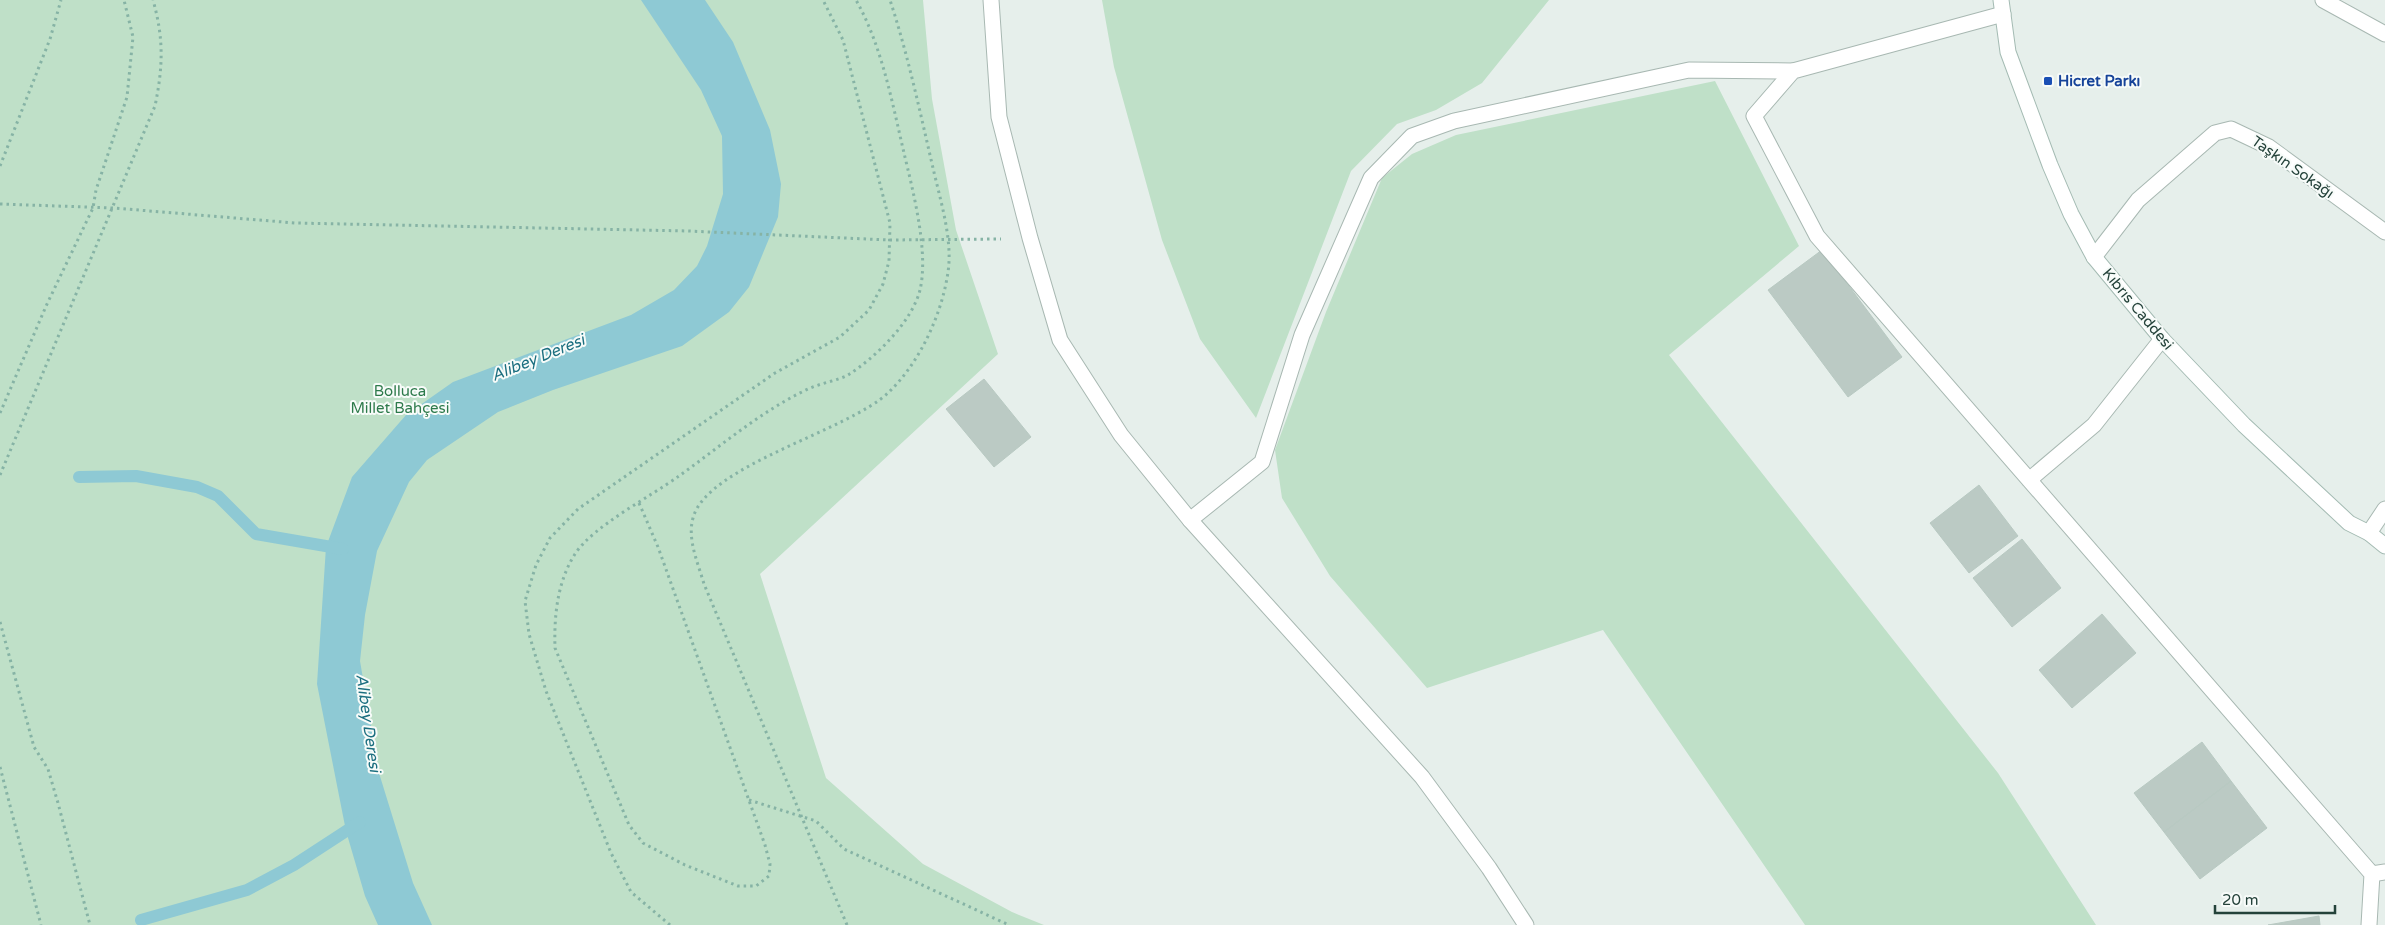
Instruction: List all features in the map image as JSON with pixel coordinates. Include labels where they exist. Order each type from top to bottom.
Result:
[{"type":"street","points":[[991,0],[998,117],[1030,238],[1060,340],[1121,435],[1190,520],[1422,777],[1489,868],[1526,925]]},
{"type":"street","points":[[2323,0],[2385,34]]},
{"type":"street","points":[[1190,520],[1262,462],[1302,334],[1371,178],[1412,136],[1454,121],[1689,70],[1793,71],[2002,7]]},
{"type":"street","name":"Kıbrıs Caddesi","points":[[2002,7],[2008,52],[2046,156],[2071,214],[2094,257],[2162,339],[2244,425],[2349,523],[2369,533],[2385,546]]},
{"type":"street","points":[[1793,71],[1754,116],[1817,236],[2029,480],[2379,873],[2369,925]]},
{"type":"street","name":"Taşkın Sokağı","points":[[2094,257],[2138,200],[2215,134],[2231,129],[2269,147],[2385,232]]},
{"type":"street","points":[[2029,480],[2094,425],[2162,339]]},
{"type":"street","points":[[2369,533],[2385,510]]},
{"type":"path","points":[[0,166],[50,39],[61,0]]},
{"type":"path","points":[[0,413],[47,304],[92,208],[96,190],[127,97],[133,37],[124,0]]},
{"type":"path","points":[[0,475],[147,128],[160,79],[162,49],[153,0]]},
{"type":"path","points":[[670,925],[632,892],[611,853],[546,691],[529,634],[526,600],[536,564],[550,538],[578,509],[775,373],[840,337],[869,310],[883,284],[889,261],[890,223],[843,40],[824,0]]},
{"type":"path","points":[[639,503],[658,547],[749,800],[770,864],[768,876],[756,886],[738,886],[685,865],[643,843],[628,825],[555,648],[554,617],[560,590],[575,554],[601,529],[773,409],[808,389],[846,375],[882,350],[904,321],[920,292],[924,268],[913,193],[890,93],[866,17],[856,0]]},
{"type":"path","points":[[847,925],[804,817],[704,584],[692,536],[693,517],[702,498],[712,489],[758,462],[865,409],[889,392],[931,333],[944,295],[949,270],[946,225],[920,112],[890,0]]},
{"type":"path","points":[[0,204],[114,208],[295,223],[688,231],[889,240],[1030,238]]},
{"type":"path","points":[[0,622],[34,747],[48,768],[90,925]]},
{"type":"path","points":[[0,767],[41,925]]},
{"type":"path","points":[[749,800],[816,821],[844,849],[1009,925]]},
{"type":"green space","name":"Bolluca Millet Bahçesi","points":[[0,0],[923,0],[932,99],[956,230],[998,354],[760,574],[826,778],[923,864],[1012,912],[1044,925],[0,925]]},
{"type":"green space","points":[[1102,0],[1549,0],[1482,83],[1436,110],[1397,124],[1351,171],[1256,418],[1200,339],[1162,240],[1114,67]]},
{"type":"green space","points":[[1715,81],[1799,246],[1669,355],[1998,773],[2096,925],[1805,925],[1603,630],[1427,688],[1330,576],[1282,498],[1275,450],[1326,312],[1382,178],[1412,154],[1456,135]]},
{"type":"water","name":"Alibey Deresi","points":[[641,0],[705,0],[733,42],[770,130],[781,184],[778,217],[749,287],[729,312],[682,346],[553,390],[498,412],[427,460],[409,482],[377,551],[365,615],[360,661],[379,773],[413,883],[432,925],[378,925],[365,896],[346,831],[317,684],[326,547],[352,477],[406,415],[453,382],[631,315],[674,290],[697,266],[707,246],[723,194],[722,136],[701,90]]},
{"type":"building","points":[[1822,250],[1902,357],[1848,397],[1768,290]]},
{"type":"building","points":[[984,379],[1031,437],[994,467],[946,409]]},
{"type":"building","points":[[1979,485],[2018,536],[1969,573],[1930,523]]},
{"type":"building","points":[[2022,539],[2061,588],[2012,627],[1973,578]]},
{"type":"building","points":[[2102,614],[2136,653],[2072,708],[2039,670]]},
{"type":"building","points":[[2202,742],[2231,781],[2164,832],[2134,793]]},
{"type":"building","points":[[2231,781],[2267,828],[2200,879],[2164,832]]},
{"type":"building","points":[[2319,916],[2320,925],[2268,925]]},
{"type":"waterway","points":[[79,477],[136,476],[197,487],[218,496],[256,534],[343,549]]},
{"type":"waterway","points":[[141,920],[247,890],[294,865],[360,822]]},
{"type":"place","name":"Hicret Parkı","points":[[2048,81]]}]
